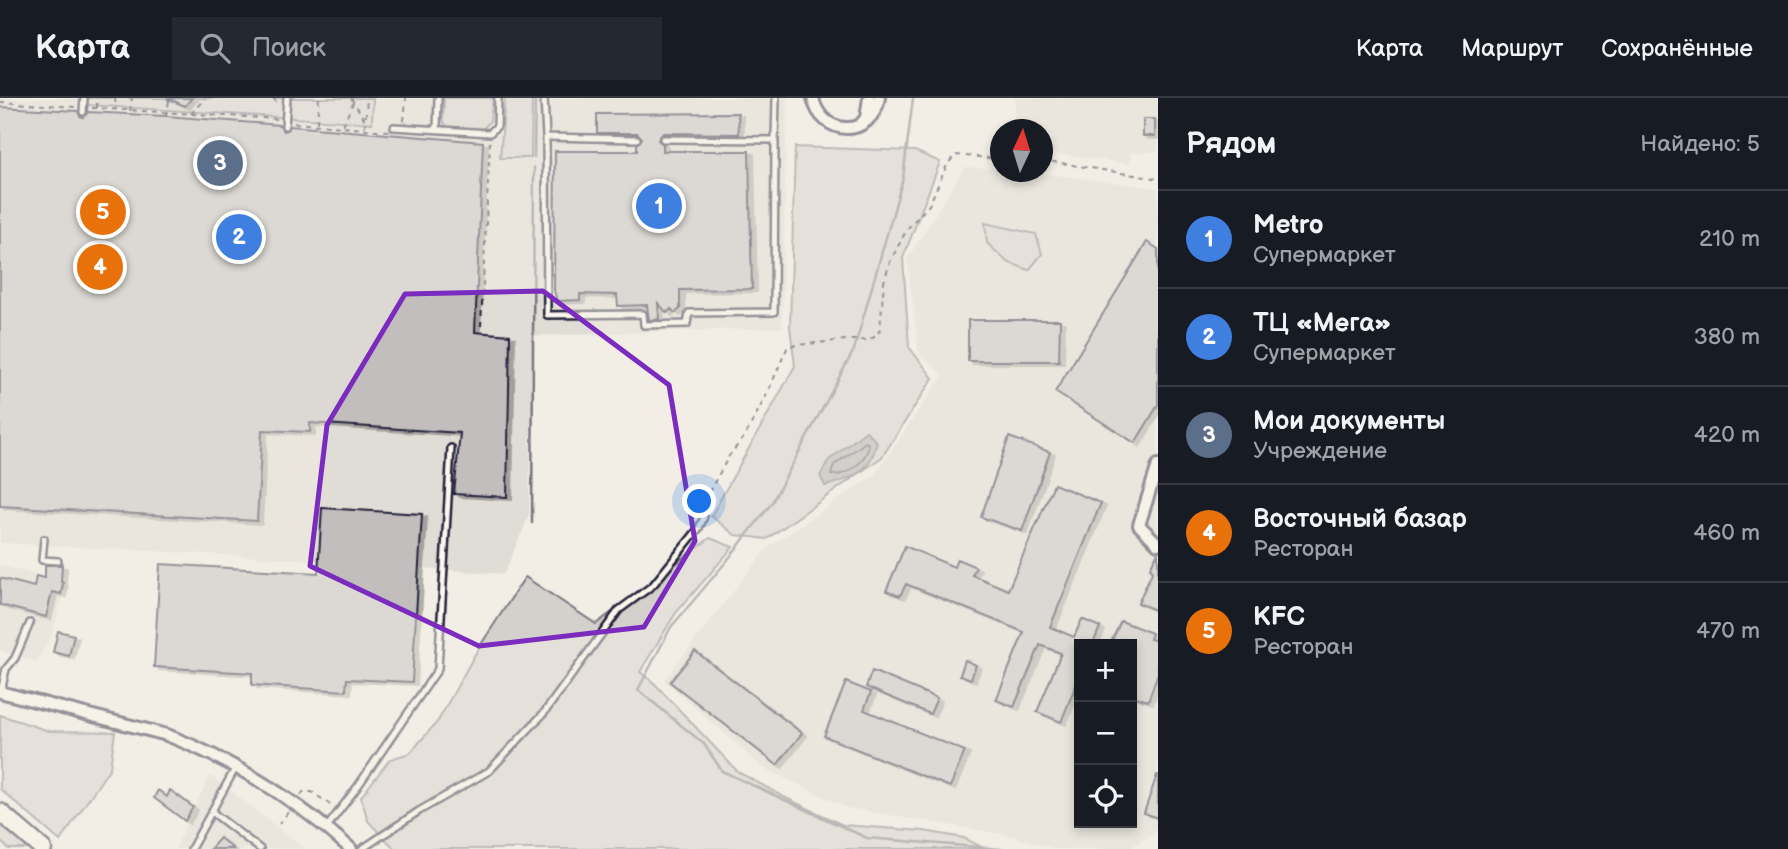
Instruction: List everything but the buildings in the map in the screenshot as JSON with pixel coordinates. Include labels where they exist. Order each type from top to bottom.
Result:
[{"type":"main road","points":[[0,812],[43,849]]},
{"type":"street","points":[[813,98],[818,115],[838,127],[856,127],[871,119],[880,98]]},
{"type":"street","points":[[856,127],[864,122],[869,98]]},
{"type":"street","points":[[1158,465],[1139,525],[1158,544]]},
{"type":"street","points":[[0,692],[167,735],[268,785],[327,827],[351,849]]},
{"type":"lane","points":[[83,109],[84,98]]},
{"type":"lane","points":[[286,123],[287,98]]},
{"type":"lane","points":[[437,129],[438,98]]},
{"type":"lane","points":[[391,129],[404,127],[492,132],[497,124],[498,98]]},
{"type":"lane","points":[[544,98],[547,315],[643,314],[644,325],[687,324],[689,313],[774,312],[776,98]]},
{"type":"lane","points":[[546,137],[637,139]]},
{"type":"lane","points":[[663,139],[775,140]]},
{"type":"lane","points":[[327,827],[438,669],[450,448]]},
{"type":"lane","points":[[362,849],[419,811],[489,771],[544,713],[619,610],[653,585],[699,528],[704,517],[701,508]]},
{"type":"lane","points":[[44,539],[42,560],[58,561]]},
{"type":"lane","points":[[0,692],[3,668],[15,658],[30,623]]},
{"type":"lane","points":[[191,849],[236,767]]},
{"type":"lane","points":[[212,811],[260,849]]},
{"type":"path","points":[[97,98],[97,109]]},
{"type":"path","points":[[115,98],[116,110]]},
{"type":"path","points":[[130,111],[132,98]]},
{"type":"path","points":[[167,115],[168,99],[173,98]]},
{"type":"path","points":[[190,115],[205,98]]},
{"type":"path","points":[[317,124],[319,98]]},
{"type":"path","points":[[351,98],[365,120]]},
{"type":"path","points":[[342,126],[355,98]]},
{"type":"path","points":[[365,128],[367,98]]},
{"type":"path","points":[[404,127],[406,98]]},
{"type":"path","points":[[0,102],[391,129]]},
{"type":"path","points":[[481,327],[490,139]]},
{"type":"path","points":[[701,508],[729,456],[745,436],[788,346],[867,340],[877,336],[884,282],[890,262],[907,229],[929,205],[947,164],[955,155],[990,158]]},
{"type":"path","points":[[1053,162],[1158,179]]},
{"type":"highlighted area","points":[[543,291],[669,385],[695,541],[644,627],[479,646],[310,566],[327,425],[405,294]]},
{"type":"shaded area","points":[[0,98],[787,98],[782,328],[532,336],[529,515],[504,574],[315,560],[0,543]]},
{"type":"shaded area","points":[[88,98],[373,98],[372,123],[88,105]]},
{"type":"shaded area","points":[[444,98],[493,98],[490,121],[483,129],[447,127],[443,120]]},
{"type":"shaded area","points":[[505,98],[532,98],[531,158],[500,158]]},
{"type":"shaded area","points":[[1015,98],[1158,98],[1158,152],[1131,153],[1130,164],[1053,153],[1053,119],[1014,119]]},
{"type":"shaded area","points":[[795,147],[915,151],[940,162],[903,258],[909,347],[933,378],[882,457],[767,539],[735,535],[711,516],[795,366],[790,327]]},
{"type":"shaded area","points":[[965,167],[990,168],[990,182],[1053,182],[1053,175],[1158,188],[1158,829],[1130,849],[1055,849],[1013,836],[847,808],[763,768],[664,680],[767,548],[874,475],[943,375],[919,354],[907,259]]},
{"type":"shaded area","points":[[985,223],[1036,234],[1042,254],[1029,270],[1007,262],[987,243]]},
{"type":"shaded area","points":[[710,538],[733,547],[675,614],[640,672],[654,683],[738,772],[784,797],[843,825],[924,831],[964,838],[985,849],[395,849],[368,821],[361,797],[390,759],[410,753],[438,721],[478,649],[525,577],[596,624]]},
{"type":"shaded area","points":[[0,565],[66,583],[52,635],[37,662],[0,651]]},
{"type":"shaded area","points":[[0,715],[49,731],[115,732],[110,768],[60,841],[0,789]]},
{"type":"shaded area","points":[[210,775],[306,849],[175,849]]},
{"type":"shaded area","points":[[0,820],[33,849],[9,849],[0,841]]},
{"type":"water","points":[[866,431],[877,442],[870,461],[852,477],[825,486],[820,476],[828,461]]},
{"type":"waterway","points":[[534,157],[535,98]]},
{"type":"waterway","points":[[913,98],[903,178],[854,350],[771,504],[671,627],[638,690],[704,744],[722,771],[867,838],[1001,849]]},
{"type":"waterway","points":[[532,523],[534,167]]},
{"type":"place","name":"Мои документы","points":[[220,163]]},
{"type":"place","name":"Metro","points":[[659,206]]},
{"type":"place","name":"KFC","points":[[103,212]]},
{"type":"place","name":"ТЦ «Мега»","points":[[239,237]]},
{"type":"place","name":"Восточный базар","points":[[100,267]]}]
